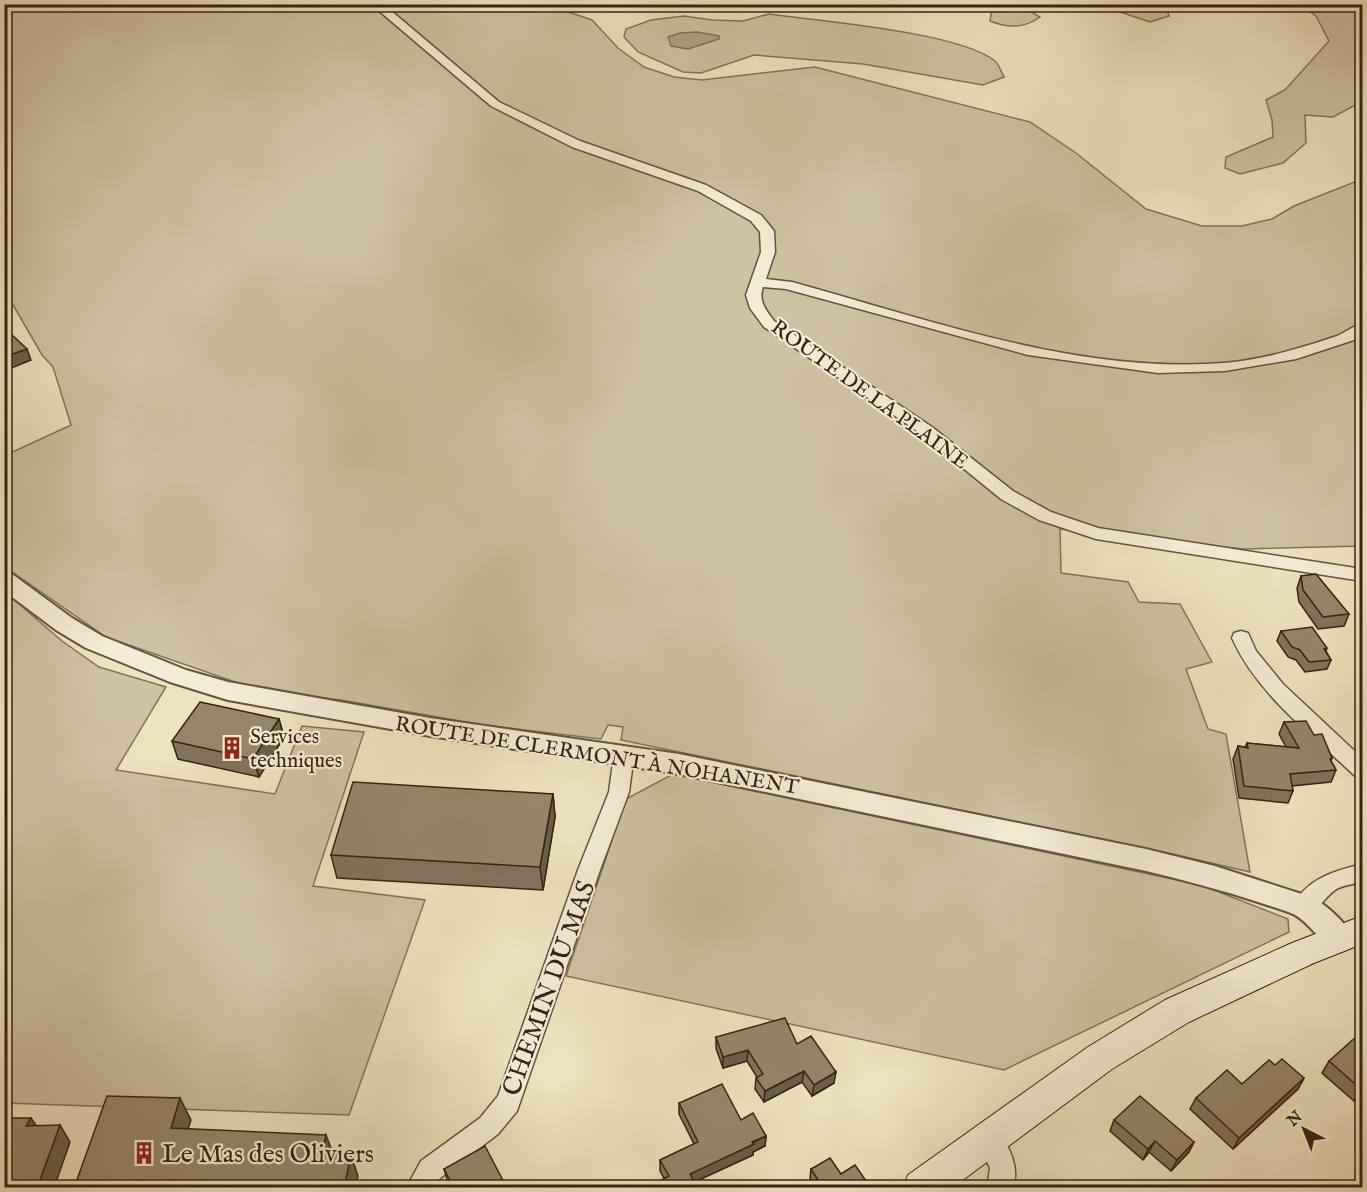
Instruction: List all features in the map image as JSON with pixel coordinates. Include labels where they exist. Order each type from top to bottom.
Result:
[{"type":"main road","points":[[921,1188],[1100,1058],[1177,1011],[1351,934]]},
{"type":"street","name":"ROUTE DE LA PLAINE","points":[[376,4],[495,104],[576,144],[702,188],[756,218],[767,231],[768,252],[753,295],[757,308],[769,324],[926,430],[1007,495],[1045,516],[1107,535],[1362,575]]},
{"type":"street","points":[[758,282],[787,285],[1028,351],[1158,369],[1225,367],[1296,355],[1349,337],[1362,328]]},
{"type":"street","name":"ROUTE DE CLERMONT À NOHANENT","points":[[4,579],[64,624],[94,642],[177,676],[228,691],[430,727],[624,755],[783,785],[1146,860],[1215,877],[1304,906],[1351,934]]},
{"type":"street","points":[[1241,638],[1244,647],[1267,678],[1362,770]]},
{"type":"street","name":"CHEMIN DU MAS","points":[[418,1187],[430,1170],[489,1126],[508,1103],[620,792],[624,755]]},
{"type":"street","points":[[1304,906],[1329,882],[1362,873]]},
{"type":"street","points":[[989,1138],[1003,1164],[1005,1176],[1000,1188]]},
{"type":"shaded area","points":[[5,5],[548,5],[592,20],[618,48],[644,67],[674,77],[702,80],[815,67],[1030,122],[1076,153],[1146,209],[1202,226],[1242,226],[1272,219],[1294,206],[1362,179],[1362,546],[1243,549],[1060,529],[1061,573],[1128,582],[1139,602],[1180,604],[1212,662],[1186,669],[1208,729],[1226,734],[1250,872],[621,740],[623,727],[608,725],[601,739],[483,725],[341,700],[264,692],[106,637],[5,567],[4,456],[71,425],[53,367],[42,355],[5,291]]},
{"type":"shaded area","points":[[1000,5],[1026,9],[1040,17],[1016,26],[990,21],[992,7]]},
{"type":"shaded area","points":[[1081,5],[1165,5],[1169,16],[1150,22],[1111,9],[1082,9]]},
{"type":"shaded area","points":[[1300,5],[1362,5],[1362,107],[1357,104],[1333,117],[1305,115],[1306,143],[1283,163],[1240,174],[1225,168],[1226,157],[1273,137],[1272,120],[1266,100],[1285,90],[1329,41],[1316,16]]},
{"type":"shaded area","points":[[769,14],[887,29],[952,42],[977,51],[995,61],[1004,77],[983,85],[863,64],[754,55],[701,73],[683,72],[638,52],[624,37],[626,29],[651,20],[684,16],[743,21]]},
{"type":"shaded area","points":[[697,32],[719,36],[719,39],[688,49],[671,46],[668,37],[680,33]]},
{"type":"shaded area","points":[[4,591],[62,641],[99,667],[166,687],[116,770],[275,794],[302,726],[364,732],[313,886],[425,900],[349,1115],[5,1103]]},
{"type":"shaded area","points":[[673,774],[1201,885],[1288,919],[1289,932],[1004,1070],[566,976],[626,799]]},
{"type":"building","points":[[12,335],[27,349],[4,357],[4,338]]},
{"type":"building","points":[[1316,574],[1349,614],[1323,617],[1303,590],[1301,576]]},
{"type":"building","points":[[1312,627],[1327,648],[1324,649],[1331,660],[1309,662],[1300,650],[1292,647],[1281,631]]},
{"type":"building","points":[[200,702],[279,719],[253,759],[172,741]]},
{"type":"building","points":[[1306,721],[1314,735],[1322,734],[1336,770],[1290,774],[1293,791],[1244,786],[1238,746],[1248,748],[1247,743],[1299,748],[1284,722]]},
{"type":"building","points":[[353,782],[553,794],[540,867],[331,855]]},
{"type":"building","points":[[785,1018],[797,1044],[811,1036],[836,1072],[814,1085],[804,1071],[765,1091],[756,1078],[763,1074],[748,1050],[723,1057],[716,1037]]},
{"type":"building","points":[[1356,1037],[1362,1042],[1362,1090],[1329,1061]]},
{"type":"building","points":[[1282,1059],[1304,1078],[1239,1138],[1196,1098],[1227,1070],[1242,1084],[1269,1060],[1275,1065]]},
{"type":"building","points":[[722,1084],[741,1120],[753,1113],[766,1136],[690,1174],[697,1188],[647,1188],[669,1176],[660,1160],[698,1142],[679,1103]]},
{"type":"building","points":[[107,1096],[180,1098],[171,1128],[326,1135],[322,1154],[351,1155],[344,1188],[74,1188]]},
{"type":"building","points":[[1140,1096],[1194,1142],[1177,1160],[1155,1141],[1148,1149],[1114,1120]]},
{"type":"building","points":[[4,1118],[31,1118],[26,1126],[60,1125],[37,1188],[4,1188]]},
{"type":"building","points":[[485,1146],[507,1188],[454,1188],[444,1169]]},
{"type":"building","points":[[830,1158],[841,1174],[855,1165],[871,1188],[823,1188],[811,1169]]},
{"type":"place","name":"Services techniques","points":[[232,748]]},
{"type":"place","name":"Le Mas des Oliviers","points":[[144,1153]]}]
